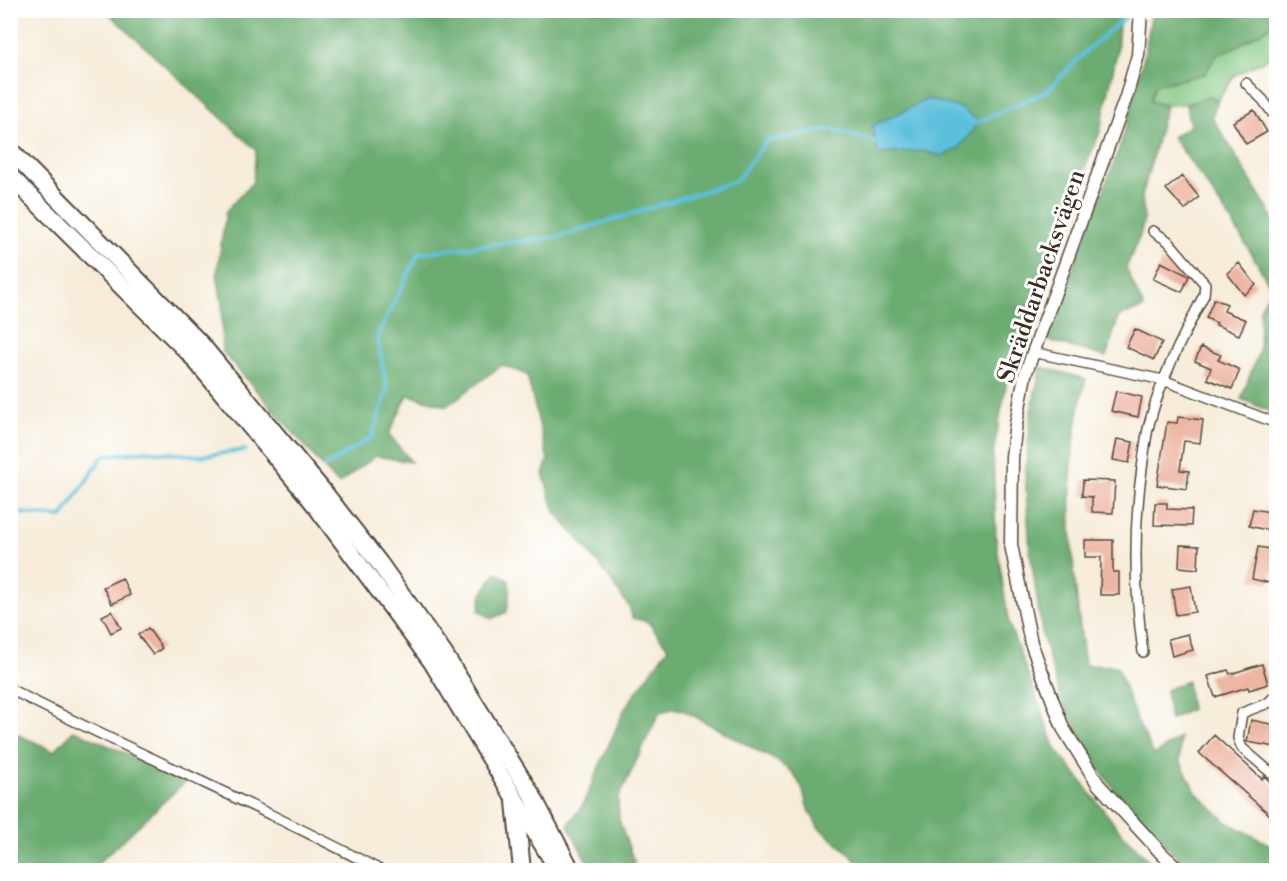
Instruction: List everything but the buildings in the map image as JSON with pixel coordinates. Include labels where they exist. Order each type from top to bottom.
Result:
[{"type":"highway","points":[[10,150],[200,343],[323,491],[380,564],[444,654],[532,795],[571,870]]},
{"type":"highway","points":[[10,176],[190,354],[312,501],[432,662],[558,870]]},
{"type":"highway","points":[[514,795],[522,870]]},
{"type":"street","name":"Skräddarbacksvägen","points":[[1141,10],[1138,55],[1126,97],[1025,375],[1012,457],[1011,545],[1031,643],[1063,728],[1098,784],[1163,855],[1180,870]]},
{"type":"street","points":[[1246,83],[1263,100],[1276,118]]},
{"type":"street","points":[[1143,652],[1136,601],[1135,540],[1149,423],[1163,380],[1204,295],[1205,284],[1168,241],[1153,231]]},
{"type":"street","points":[[1032,352],[1163,380],[1276,423]]},
{"type":"street","points":[[10,689],[380,870]]},
{"type":"street","points":[[1276,695],[1268,704],[1242,713],[1238,738],[1242,748],[1276,777]]},
{"type":"green space","points":[[106,11],[1120,11],[1117,52],[1100,132],[1015,338],[993,454],[996,539],[1009,624],[1056,749],[1120,831],[1158,870],[863,870],[849,853],[818,827],[807,806],[802,787],[792,772],[775,760],[683,710],[671,709],[659,714],[618,799],[619,820],[635,864],[616,870],[591,870],[568,825],[582,806],[625,708],[668,648],[648,622],[632,618],[630,608],[602,568],[555,512],[543,474],[548,460],[527,375],[502,365],[447,406],[408,395],[389,434],[411,462],[376,456],[338,484],[222,351],[222,305],[217,273],[226,211],[253,182],[256,150]]},
{"type":"green space","points":[[1152,11],[1276,11],[1276,23],[1235,47],[1216,55],[1205,74],[1155,85],[1150,101],[1166,106],[1142,196],[1144,219],[1140,236],[1126,268],[1144,308],[1119,316],[1106,357],[1047,340],[1120,146],[1136,89]]},
{"type":"green space","points":[[1276,23],[1276,54],[1234,76],[1218,100],[1210,97],[1187,104],[1174,105],[1150,101],[1155,85],[1205,74],[1216,55],[1235,47]]},
{"type":"green space","points":[[1210,96],[1218,100],[1212,117],[1276,222],[1276,414],[1241,399],[1259,351],[1260,308],[1271,288],[1224,211],[1172,137],[1190,126],[1186,105]]},
{"type":"green space","points":[[1041,367],[1086,379],[1078,414],[1071,486],[1073,558],[1085,665],[1117,666],[1135,716],[1154,755],[1180,737],[1180,761],[1196,792],[1227,822],[1276,848],[1276,870],[1191,870],[1138,819],[1097,767],[1061,700],[1042,634],[1030,551],[1025,475],[1031,411]]},
{"type":"green space","points":[[496,572],[509,581],[510,590],[507,612],[491,619],[479,610],[482,594]]},
{"type":"green space","points":[[1187,681],[1191,709],[1170,720],[1166,690]]},
{"type":"green space","points":[[74,730],[186,781],[91,870],[11,870],[11,744],[17,734],[54,751]]},
{"type":"water","points":[[928,99],[961,108],[979,122],[959,148],[943,156],[921,151],[878,154],[872,126]]},
{"type":"waterway","points":[[976,123],[1047,91],[1086,51],[1130,13]]},
{"type":"waterway","points":[[326,466],[372,437],[387,389],[377,337],[419,253],[558,237],[736,181],[766,141],[831,129],[876,142],[880,141]]},
{"type":"waterway","points":[[10,512],[62,517],[103,456],[146,451],[201,456],[245,450]]}]
